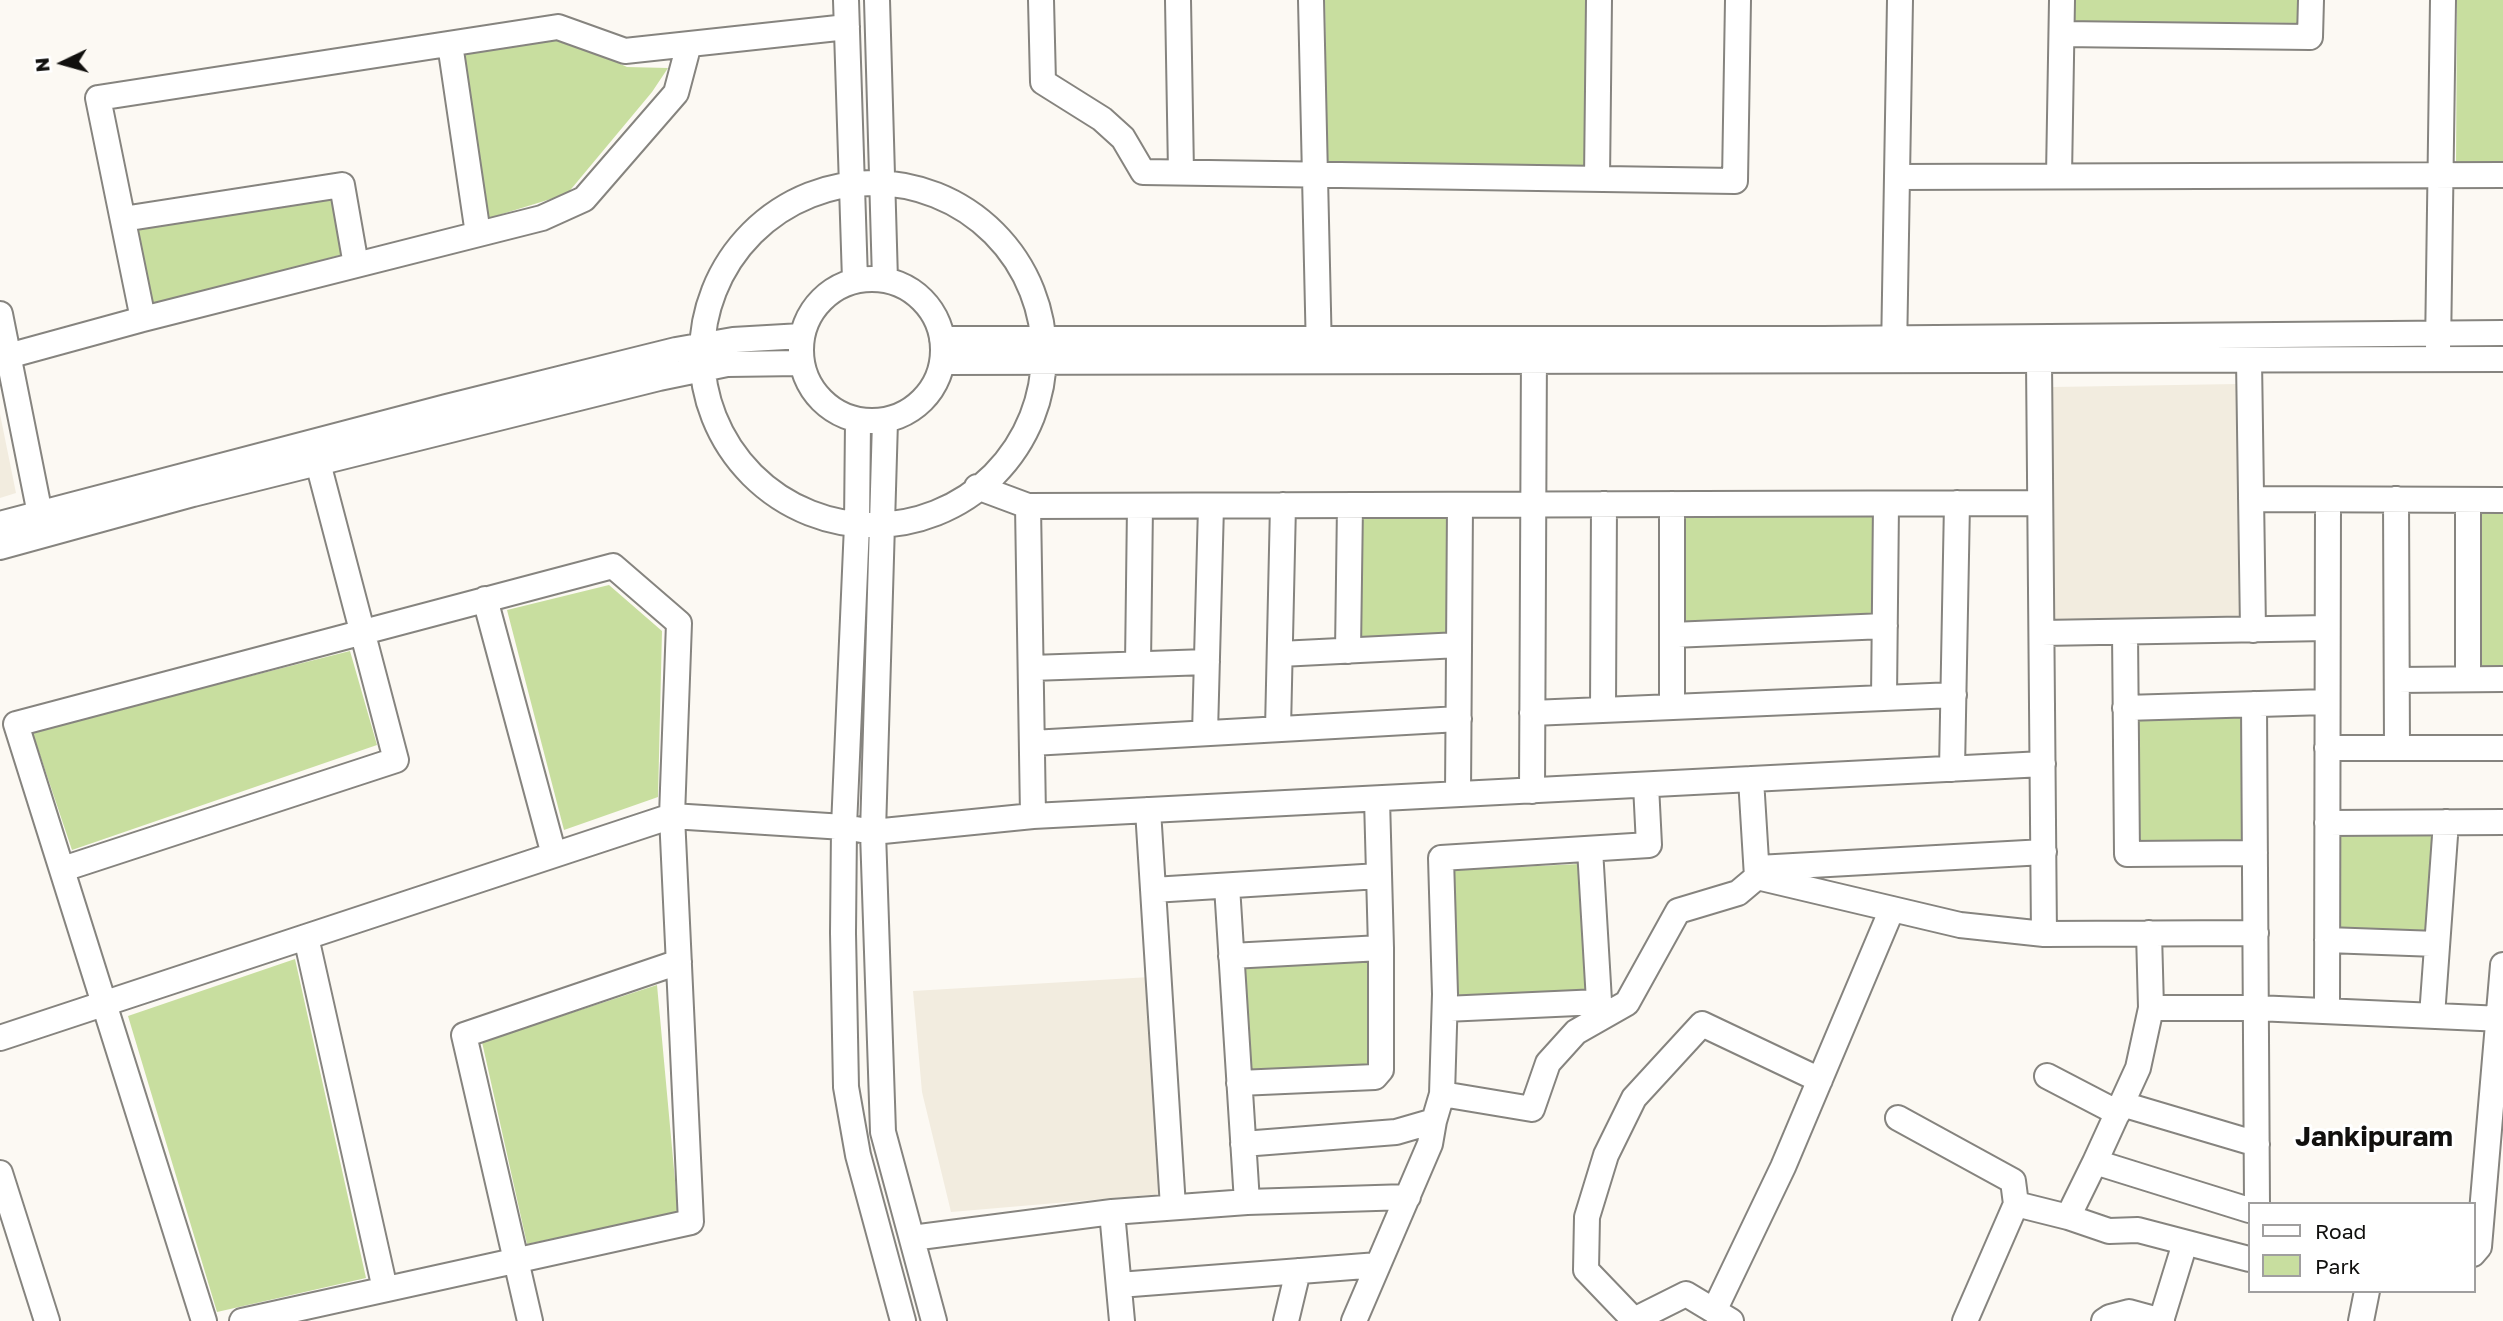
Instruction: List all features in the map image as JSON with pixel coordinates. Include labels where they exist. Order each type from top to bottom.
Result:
[{"type":"street","points":[[846,0],[855,280]]},
{"type":"street","points":[[877,0],[885,280]]},
{"type":"street","points":[[1041,0],[1043,82],[1102,119],[1123,138],[1143,172],[1734,181],[1738,0]]},
{"type":"street","points":[[1178,0],[1181,173]]},
{"type":"street","points":[[1311,0],[1319,350]]},
{"type":"street","points":[[1597,179],[1599,0]]},
{"type":"street","points":[[1894,350],[1900,0]]},
{"type":"street","points":[[2059,176],[2062,0]]},
{"type":"street","points":[[2062,34],[2311,37],[2311,0]]},
{"type":"street","points":[[2438,360],[2443,0]]},
{"type":"street","points":[[143,318],[98,98],[558,27],[625,51],[847,27]]},
{"type":"street","points":[[450,44],[478,234]]},
{"type":"street","points":[[9,356],[143,318],[542,218],[584,198],[676,93],[688,44]]},
{"type":"street","points":[[1897,177],[2503,175]]},
{"type":"street","points":[[883,182],[927,191],[976,216],[1010,251],[1033,292],[1044,351],[1037,403],[1021,440],[993,476],[947,509],[883,529],[857,525],[789,503],[747,470],[721,432],[707,396],[702,357],[709,304],[724,268],[753,231],[778,211],[809,194],[852,183],[883,182]]},
{"type":"street","points":[[122,219],[342,185],[356,265]]},
{"type":"street","points":[[855,280],[885,280],[899,284],[921,298],[937,323],[942,351],[938,375],[923,400],[903,414],[885,421],[858,421],[846,417],[822,401],[806,378],[801,363],[802,335],[807,320],[820,300],[855,280]]},
{"type":"street","points":[[0,314],[42,524]]},
{"type":"street","points":[[942,351],[1894,350],[2503,333]]},
{"type":"street","points":[[0,524],[42,524],[318,463],[702,357],[733,340],[802,335]]},
{"type":"street","points":[[1532,791],[1534,350]]},
{"type":"street","points":[[1894,350],[2039,361],[2503,359]]},
{"type":"street","points":[[0,547],[42,524],[446,407],[702,357],[727,364],[801,363]]},
{"type":"street","points":[[2249,360],[2253,630]]},
{"type":"street","points":[[2039,361],[2045,933]]},
{"type":"street","points":[[858,421],[857,525],[844,827],[846,1087],[858,1155],[903,1321]]},
{"type":"street","points":[[885,421],[873,832],[883,1132],[934,1321]]},
{"type":"street","points":[[63,869],[396,760],[318,463]]},
{"type":"street","points":[[977,487],[1028,506],[2040,503]]},
{"type":"street","points":[[2251,499],[2503,500]]},
{"type":"street","points":[[2327,1011],[2328,499]]},
{"type":"street","points":[[2396,499],[2397,748]]},
{"type":"street","points":[[2468,500],[2468,679]]},
{"type":"street","points":[[1884,698],[1886,503]]},
{"type":"street","points":[[1952,769],[1957,503]]},
{"type":"street","points":[[1672,504],[1672,707]]},
{"type":"street","points":[[1279,729],[1283,505]]},
{"type":"street","points":[[1348,651],[1350,505]]},
{"type":"street","points":[[1458,794],[1460,505]]},
{"type":"street","points":[[1603,710],[1604,505]]},
{"type":"street","points":[[1028,506],[1033,816]]},
{"type":"street","points":[[1138,664],[1140,506]]},
{"type":"street","points":[[1205,733],[1211,506]]},
{"type":"street","points":[[204,1321],[16,724],[613,566],[679,623],[673,816],[691,1222],[242,1321]]},
{"type":"street","points":[[485,599],[554,855]]},
{"type":"street","points":[[1672,635],[1885,626]]},
{"type":"street","points":[[2042,633],[2327,628]]},
{"type":"street","points":[[2125,632],[2127,854],[2255,853]]},
{"type":"street","points":[[1280,654],[1459,645]]},
{"type":"street","points":[[1031,668],[1207,662]]},
{"type":"street","points":[[2397,680],[2503,678]]},
{"type":"street","points":[[1532,713],[1954,695]]},
{"type":"street","points":[[2125,708],[2326,702]]},
{"type":"street","points":[[2254,704],[2257,1202]]},
{"type":"street","points":[[1032,743],[1459,719]]},
{"type":"street","points":[[2327,748],[2503,748]]},
{"type":"street","points":[[0,1038],[673,816],[844,827],[873,832],[1033,816],[2043,764]]},
{"type":"street","points":[[1751,779],[1757,873]]},
{"type":"street","points":[[1354,1321],[1430,1144],[1442,1094],[1445,1009],[1441,858],[1649,845],[1646,785]]},
{"type":"street","points":[[1239,1083],[1376,1077],[1381,1070],[1377,799]]},
{"type":"street","points":[[1148,810],[1173,1207]]},
{"type":"street","points":[[2432,1016],[2446,822]]},
{"type":"street","points":[[2327,823],[2503,822]]},
{"type":"street","points":[[1590,849],[1600,1010]]},
{"type":"street","points":[[1445,1009],[1600,1010],[1627,1003],[1678,911],[1738,893],[1757,873],[2044,852]]},
{"type":"street","points":[[1757,873],[1960,925],[2045,933],[2256,933]]},
{"type":"street","points":[[1153,890],[1379,876]]},
{"type":"street","points":[[1227,886],[1247,1202]]},
{"type":"street","points":[[1820,1080],[1702,1024],[1634,1098],[1605,1155],[1587,1217],[1586,1270],[1633,1321],[1686,1294],[1722,1316],[1892,909]]},
{"type":"street","points":[[2068,1217],[2138,1068],[2151,1008],[2148,933]]},
{"type":"street","points":[[306,937],[385,1289]]},
{"type":"street","points":[[2327,940],[2437,944]]},
{"type":"street","points":[[1231,956],[1381,947]]},
{"type":"street","points":[[530,1321],[464,1035],[679,962]]},
{"type":"street","points":[[2482,1249],[2503,965]]},
{"type":"street","points":[[2151,1008],[2256,1008],[2501,1019]]},
{"type":"street","points":[[1442,1094],[1532,1109],[1548,1063],[1600,1010]]},
{"type":"street","points":[[2047,1076],[2120,1108],[2257,1144]]},
{"type":"street","points":[[1898,1118],[2013,1181],[2016,1205],[1965,1321]]},
{"type":"street","points":[[1243,1144],[1396,1132],[1434,1121]]},
{"type":"street","points":[[2095,1162],[2248,1210]]},
{"type":"street","points":[[1,1178],[47,1321]]},
{"type":"street","points":[[912,1238],[1112,1212],[1247,1202],[1408,1197]]},
{"type":"street","points":[[2016,1205],[2068,1217],[2109,1231],[2138,1230],[2248,1259]]},
{"type":"street","points":[[1112,1212],[1122,1321]]},
{"type":"street","points":[[2104,1321],[2129,1312],[2162,1321],[2185,1243]]},
{"type":"street","points":[[1119,1285],[1378,1265]]},
{"type":"street","points":[[1286,1321],[1298,1271]]},
{"type":"street","points":[[2361,1321],[2367,1293]]},
{"type":"shaded area","points":[[2237,384],[2239,619],[2052,622],[2053,387]]},
{"type":"shaded area","points":[[0,414],[16,493],[0,498]]},
{"type":"shaded area","points":[[1150,977],[1162,1194],[951,1212],[922,1092],[913,991]]},
{"type":"green space","points":[[1325,0],[1586,0],[1585,167],[1327,163]]},
{"type":"green space","points":[[2074,0],[2297,0],[2297,23],[2074,21]]},
{"type":"green space","points":[[2457,0],[2503,0],[2503,165],[2456,165]]},
{"type":"green space","points":[[562,37],[627,67],[668,68],[652,92],[567,194],[489,218],[463,51]]},
{"type":"green space","points":[[333,199],[344,254],[152,305],[135,229]]},
{"type":"green space","points":[[2479,512],[2503,512],[2503,671],[2476,671]]},
{"type":"green space","points":[[1355,516],[1452,516],[1451,641],[1353,644]]},
{"type":"green space","points":[[1681,517],[1875,517],[1876,619],[1682,625]]},
{"type":"green space","points":[[609,585],[662,631],[658,797],[564,830],[507,610]]},
{"type":"green space","points":[[350,651],[377,745],[72,850],[32,731]]},
{"type":"green space","points":[[2136,714],[2245,714],[2246,845],[2137,845]]},
{"type":"green space","points":[[2438,831],[2430,937],[2337,932],[2338,832]]},
{"type":"green space","points":[[1580,864],[1587,993],[1457,998],[1450,870]]},
{"type":"green space","points":[[1374,958],[1375,1066],[1246,1075],[1241,965]]},
{"type":"green space","points":[[295,959],[366,1278],[217,1312],[128,1016]]},
{"type":"green space","points":[[657,985],[678,1213],[527,1244],[482,1042]]},
{"type":"district","name":"Jankipuram","points":[[2374,1137]]}]
